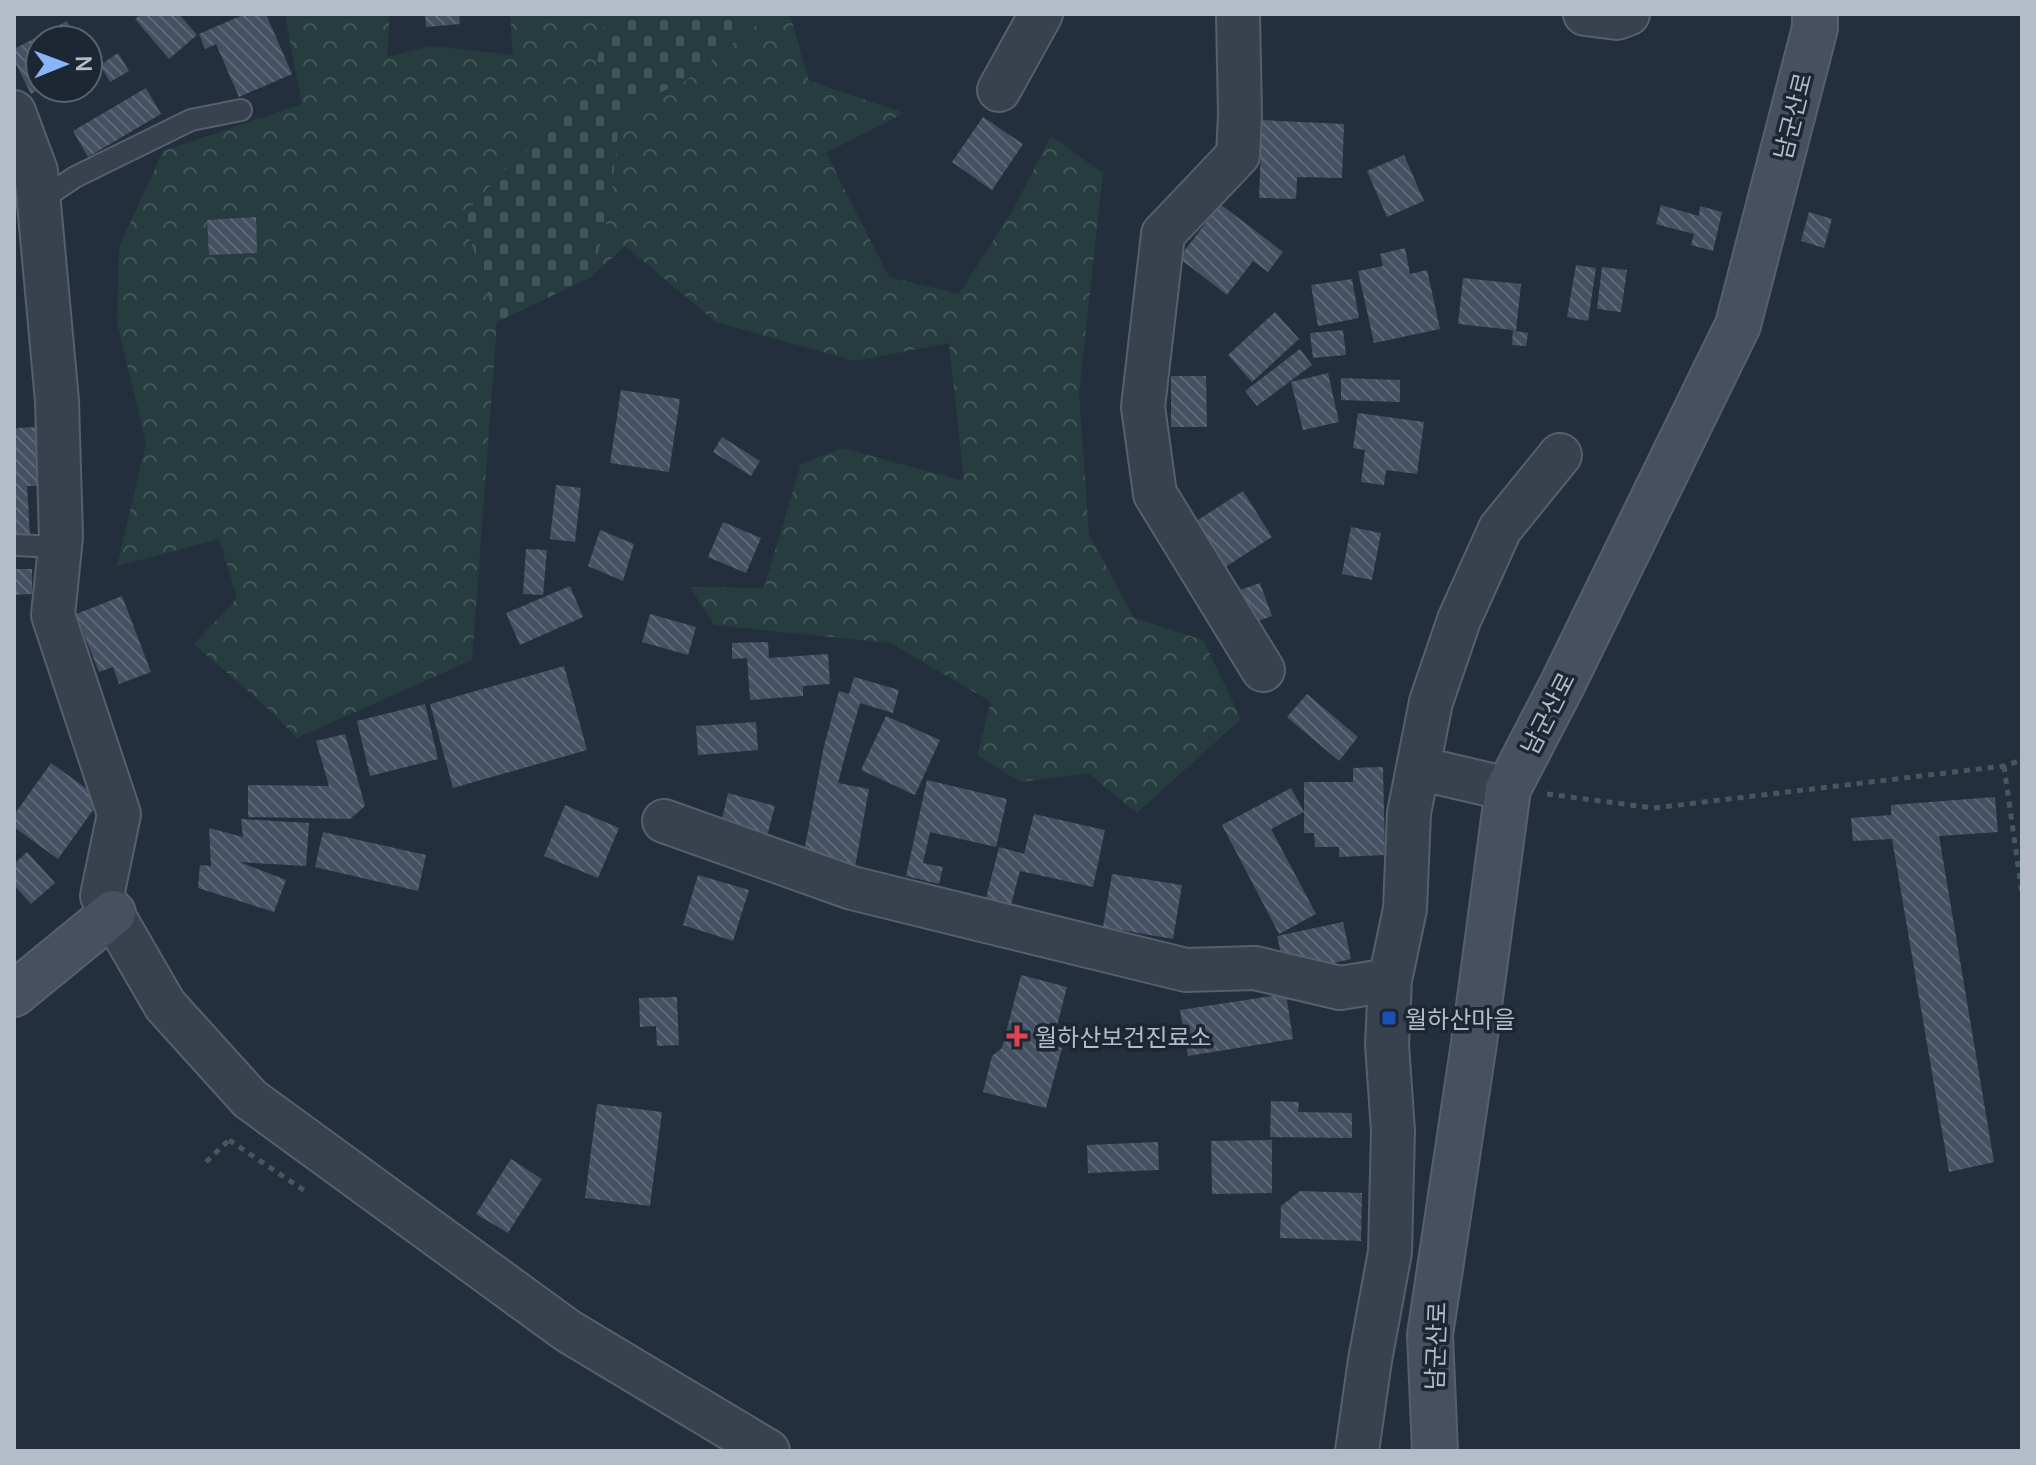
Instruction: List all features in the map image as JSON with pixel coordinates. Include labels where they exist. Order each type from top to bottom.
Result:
[{"type":"main road","name":"남군산로","points":[[1435,1451],[1430,1335],[1508,789],[1738,325],[1815,28],[1815,14]]},
{"type":"main road","points":[[14,994],[113,913]]},
{"type":"street","points":[[999,90],[1041,14]]},
{"type":"street","points":[[1238,14],[1238,155],[1163,234],[1143,407],[1155,494],[1263,670]]},
{"type":"street","points":[[1585,14],[1617,18],[1628,14]]},
{"type":"street","points":[[17,127],[36,171],[57,401],[60,547],[53,615],[119,814],[102,896],[165,1005],[250,1099],[568,1331],[768,1451]]},
{"type":"street","points":[[1357,1451],[1390,1252],[1393,1131],[1387,1045],[1390,980],[1405,909],[1409,813],[1431,702],[1459,620],[1500,529],[1560,455]]},
{"type":"street","points":[[1418,768],[1508,789]]},
{"type":"street","points":[[664,821],[852,888],[1186,970],[1255,968],[1340,988],[1390,980]]},
{"type":"lane","points":[[38,202],[75,177],[191,120],[241,110]]},
{"type":"lane","points":[[14,545],[60,547]]},
{"type":"path","points":[[1508,789],[1654,808],[2004,766],[2022,760]]},
{"type":"path","points":[[2004,766],[2022,894]]},
{"type":"green space","points":[[285,14],[390,14],[387,57],[430,46],[513,55],[510,14],[606,14],[592,90],[496,179],[463,217],[497,322],[472,660],[297,738],[194,644],[237,598],[219,539],[117,566],[146,443],[117,323],[119,247],[163,151],[302,104]]},
{"type":"green space","points":[[606,14],[756,14],[756,25],[685,81],[620,111],[610,209],[591,277],[497,322],[463,217],[496,179],[592,90]]},
{"type":"green space","points":[[756,14],[790,14],[809,81],[904,113],[826,153],[889,277],[959,294],[1014,208],[1051,136],[1103,173],[1079,393],[1089,534],[1134,618],[1203,640],[1241,719],[1137,813],[1088,773],[1021,782],[977,755],[991,702],[891,643],[714,625],[690,587],[764,588],[801,464],[842,448],[964,481],[949,343],[855,361],[716,322],[625,246],[591,277],[610,209],[620,111],[685,81],[756,25]]},
{"type":"building","points":[[141,14],[179,14],[197,35],[169,59],[135,19]]},
{"type":"building","points":[[245,14],[266,14],[292,74],[239,97],[216,44],[205,49],[199,34]]},
{"type":"building","points":[[425,14],[459,14],[460,24],[426,27]]},
{"type":"building","points":[[24,44],[24,80],[14,60],[14,49]]},
{"type":"building","points":[[118,53],[129,71],[110,82],[104,72],[104,62]]},
{"type":"building","points":[[146,88],[161,114],[88,157],[73,131]]},
{"type":"building","points":[[983,117],[1023,144],[992,190],[952,162]]},
{"type":"building","points":[[1262,120],[1344,124],[1342,178],[1297,177],[1296,199],[1259,198]]},
{"type":"building","points":[[1404,155],[1424,201],[1387,217],[1367,171]]},
{"type":"building","points":[[1220,204],[1283,252],[1268,272],[1253,261],[1227,295],[1179,258]]},
{"type":"building","points":[[1661,205],[1699,216],[1700,206],[1722,212],[1713,251],[1691,245],[1694,234],[1656,224]]},
{"type":"building","points":[[1809,212],[1832,219],[1824,248],[1801,241]]},
{"type":"building","points":[[256,217],[257,253],[209,255],[207,220]]},
{"type":"building","points":[[1405,248],[1410,274],[1427,270],[1440,329],[1374,343],[1358,271],[1383,266],[1380,254]]},
{"type":"building","points":[[1576,265],[1596,268],[1588,321],[1567,317]]},
{"type":"building","points":[[1602,267],[1627,270],[1621,312],[1597,309]]},
{"type":"building","points":[[1463,278],[1521,284],[1516,331],[1528,333],[1526,346],[1512,345],[1513,330],[1458,324]]},
{"type":"building","points":[[1352,279],[1359,318],[1318,326],[1311,285]]},
{"type":"building","points":[[1275,312],[1299,339],[1252,382],[1228,355]]},
{"type":"building","points":[[1343,330],[1346,355],[1313,358],[1310,333]]},
{"type":"building","points":[[1300,349],[1312,365],[1257,406],[1245,391]]},
{"type":"building","points":[[1328,373],[1339,422],[1303,430],[1291,382]]},
{"type":"building","points":[[1171,376],[1206,376],[1207,427],[1171,427]]},
{"type":"building","points":[[1341,378],[1400,380],[1400,402],[1341,400]]},
{"type":"building","points":[[621,390],[680,399],[669,472],[610,463]]},
{"type":"building","points":[[1358,413],[1424,422],[1417,474],[1386,470],[1384,485],[1361,482],[1365,450],[1353,448]]},
{"type":"building","points":[[39,427],[43,486],[27,486],[30,535],[14,536],[14,428]]},
{"type":"building","points":[[722,437],[760,461],[751,476],[713,452]]},
{"type":"building","points":[[556,485],[581,488],[575,542],[550,539]]},
{"type":"building","points":[[1243,491],[1272,537],[1216,573],[1187,527]]},
{"type":"building","points":[[723,522],[761,538],[746,573],[708,557]]},
{"type":"building","points":[[1351,527],[1381,533],[1372,580],[1342,574]]},
{"type":"building","points":[[600,530],[634,544],[623,581],[588,566]]},
{"type":"building","points":[[526,549],[547,550],[543,595],[523,594]]},
{"type":"building","points":[[14,569],[32,569],[32,594],[14,595]]},
{"type":"building","points":[[1260,583],[1272,616],[1247,625],[1234,592]]},
{"type":"building","points":[[570,586],[583,617],[520,645],[506,613]]},
{"type":"building","points":[[122,596],[151,672],[119,684],[113,667],[99,672],[76,614]]},
{"type":"building","points":[[650,614],[696,627],[688,655],[642,642]]},
{"type":"building","points":[[768,642],[769,658],[828,654],[830,684],[803,686],[803,696],[750,700],[747,658],[732,659],[732,643]]},
{"type":"building","points":[[564,666],[587,750],[453,788],[430,704]]},
{"type":"building","points":[[854,677],[899,690],[893,713],[860,703],[838,783],[869,789],[855,867],[803,857],[824,746],[839,691],[849,694]]},
{"type":"building","points":[[1307,694],[1358,737],[1339,761],[1287,717]]},
{"type":"building","points":[[425,704],[438,759],[370,776],[357,721]]},
{"type":"building","points":[[886,716],[940,740],[915,795],[861,770]]},
{"type":"building","points":[[756,722],[758,750],[698,755],[696,726]]},
{"type":"building","points":[[345,734],[365,806],[350,819],[248,817],[248,785],[329,786],[316,741]]},
{"type":"building","points":[[51,763],[101,799],[58,859],[14,827],[14,815]]},
{"type":"building","points":[[1383,767],[1385,855],[1339,857],[1339,847],[1315,847],[1314,833],[1304,833],[1304,782],[1353,782],[1353,768]]},
{"type":"building","points":[[927,780],[1007,799],[996,847],[930,832],[923,863],[943,867],[939,884],[906,876]]},
{"type":"building","points":[[1291,788],[1304,812],[1271,829],[1316,914],[1279,934],[1222,825]]},
{"type":"building","points":[[728,793],[775,806],[767,836],[721,823]]},
{"type":"building","points":[[1995,797],[1998,832],[1939,836],[1994,1162],[1949,1172],[1892,839],[1853,841],[1851,818],[1891,815],[1891,805]]},
{"type":"building","points":[[565,805],[619,828],[598,878],[544,856]]},
{"type":"building","points":[[1034,814],[1105,830],[1093,887],[1020,871],[1011,905],[986,898],[999,847],[1024,854]]},
{"type":"building","points":[[241,819],[309,823],[306,866],[239,862],[286,880],[274,912],[198,888],[200,865],[211,866],[209,828],[243,837]]},
{"type":"building","points":[[323,832],[426,855],[418,891],[315,867]]},
{"type":"building","points":[[27,852],[55,883],[31,904],[14,885],[14,864]]},
{"type":"building","points":[[1112,874],[1182,885],[1173,939],[1103,927]]},
{"type":"building","points":[[698,875],[749,890],[733,941],[683,925]]},
{"type":"building","points":[[1343,922],[1351,959],[1299,971],[1283,963],[1277,936]]},
{"type":"building","points":[[1021,975],[1067,987],[1052,1045],[1062,1048],[1046,1108],[983,1092],[992,1056],[1002,1048]]},
{"type":"building","points":[[1286,994],[1293,1039],[1188,1056],[1180,1010]]},
{"type":"building","points":[[677,997],[679,1045],[657,1046],[656,1026],[640,1027],[639,998]]},
{"type":"building","points":[[1271,1101],[1299,1102],[1298,1112],[1352,1113],[1352,1138],[1270,1137]]},
{"type":"building","points":[[597,1104],[662,1112],[650,1206],[585,1198]]},
{"type":"building","points":[[1272,1140],[1272,1193],[1212,1194],[1211,1141]]},
{"type":"building","points":[[1158,1142],[1159,1170],[1088,1173],[1087,1145]]},
{"type":"building","points":[[511,1159],[542,1179],[508,1233],[476,1214]]},
{"type":"building","points":[[1300,1191],[1362,1193],[1361,1241],[1280,1238],[1281,1206]]},
{"type":"place","name":"월하산마을","points":[[1389,1018]]},
{"type":"place","name":"월하산보건진료소","points":[[1017,1036]]}]
